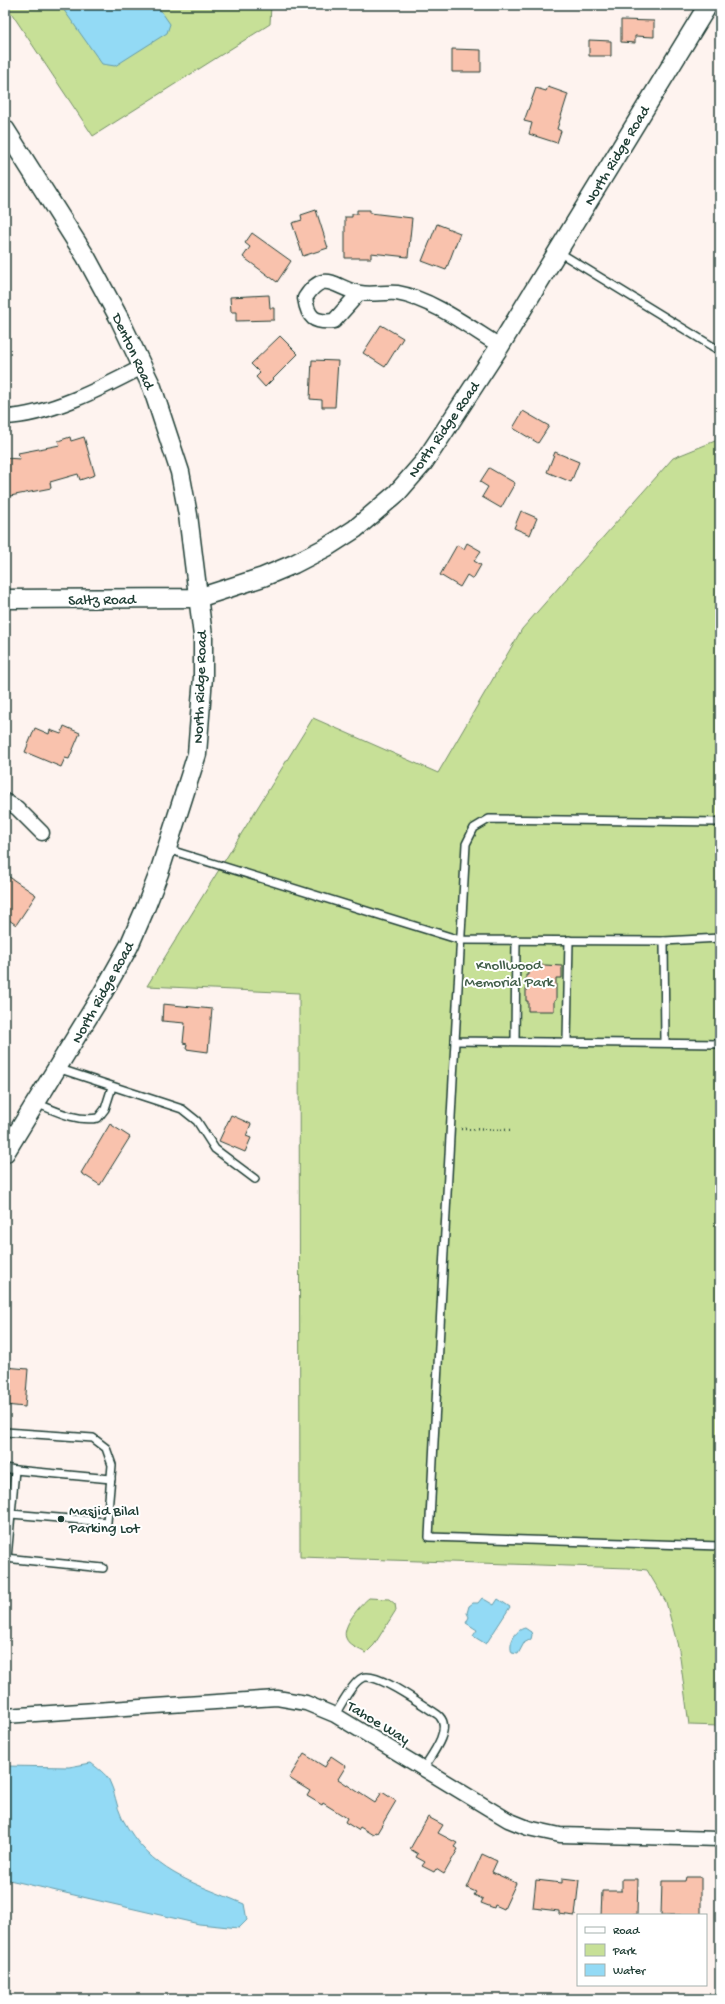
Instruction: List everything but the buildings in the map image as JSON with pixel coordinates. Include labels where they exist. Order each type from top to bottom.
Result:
[{"type":"street","name":"North Ridge Road","points":[[5,1153],[82,1028],[129,946],[145,909],[167,849],[197,754],[203,677],[203,636],[198,598],[263,577],[294,564],[327,547],[355,529],[397,493],[424,462],[500,346],[708,5]]},
{"type":"street","name":"Denton Road","points":[[5,129],[86,257],[119,318],[142,367],[164,421],[180,472],[188,515],[198,598]]},
{"type":"street","points":[[359,293],[396,293],[426,302],[500,346]]},
{"type":"street","points":[[5,417],[32,413],[56,407],[120,379],[142,367]]},
{"type":"street","name":"Saltz Road","points":[[5,599],[198,598]]},
{"type":"street","points":[[5,801],[17,808],[42,833]]},
{"type":"street","name":"Tahoe Way","points":[[5,1716],[277,1698],[306,1703],[335,1715],[508,1820],[543,1832],[583,1836],[720,1839]]},
{"type":"lane","points":[[557,251],[720,351]]},
{"type":"lane","points":[[720,822],[489,819],[474,828],[466,844],[429,1537],[720,1546]]},
{"type":"lane","points":[[167,849],[460,940],[664,941],[720,938]]},
{"type":"lane","points":[[515,1041],[516,940]]},
{"type":"lane","points":[[568,1041],[569,940]]},
{"type":"lane","points":[[664,941],[665,1042]]},
{"type":"lane","points":[[455,1041],[665,1042],[720,1044]]},
{"type":"lane","points":[[57,1068],[182,1109],[198,1121],[215,1149],[255,1179]]},
{"type":"lane","points":[[36,1103],[72,1118],[86,1120],[98,1118],[105,1109],[112,1087]]},
{"type":"lane","points":[[5,1432],[93,1438],[106,1448],[112,1465],[107,1522],[11,1514]]},
{"type":"lane","points":[[5,1468],[111,1479]]},
{"type":"lane","points":[[15,1470],[6,1558],[103,1568]]},
{"type":"lane","points":[[335,1715],[355,1683],[362,1678],[371,1677],[382,1680],[441,1717],[443,1724],[443,1735],[423,1769]]},
{"type":"path","points":[[450,1129],[512,1130]]},
{"type":"green space","points":[[6,5],[271,5],[270,24],[93,136]]},
{"type":"green space","name":"Knollwood Memorial Park","points":[[720,439],[720,1726],[689,1725],[679,1650],[666,1602],[647,1570],[629,1568],[300,1557],[299,993],[147,986],[313,718],[438,773],[522,629],[673,458]]},
{"type":"green space","points":[[369,1598],[389,1599],[395,1604],[396,1610],[374,1645],[366,1653],[349,1643],[345,1633],[346,1628],[353,1616],[361,1605]]},
{"type":"water","points":[[152,5],[161,11],[170,24],[167,33],[115,66],[102,64],[61,6]]},
{"type":"water","points":[[482,1598],[494,1605],[498,1599],[510,1607],[486,1644],[473,1636],[477,1630],[466,1623],[469,1617],[467,1613],[469,1606],[473,1603],[478,1603]]},
{"type":"water","points":[[525,1628],[531,1632],[531,1639],[524,1643],[518,1654],[512,1653],[511,1646],[515,1634],[521,1629]]},
{"type":"water","points":[[91,1763],[108,1778],[122,1818],[134,1837],[146,1851],[174,1873],[206,1889],[244,1904],[247,1920],[239,1928],[199,1924],[5,1879],[5,1766],[69,1767]]},
{"type":"place","name":"Masjid Bilal Parking Lot","points":[[61,1519]]}]
